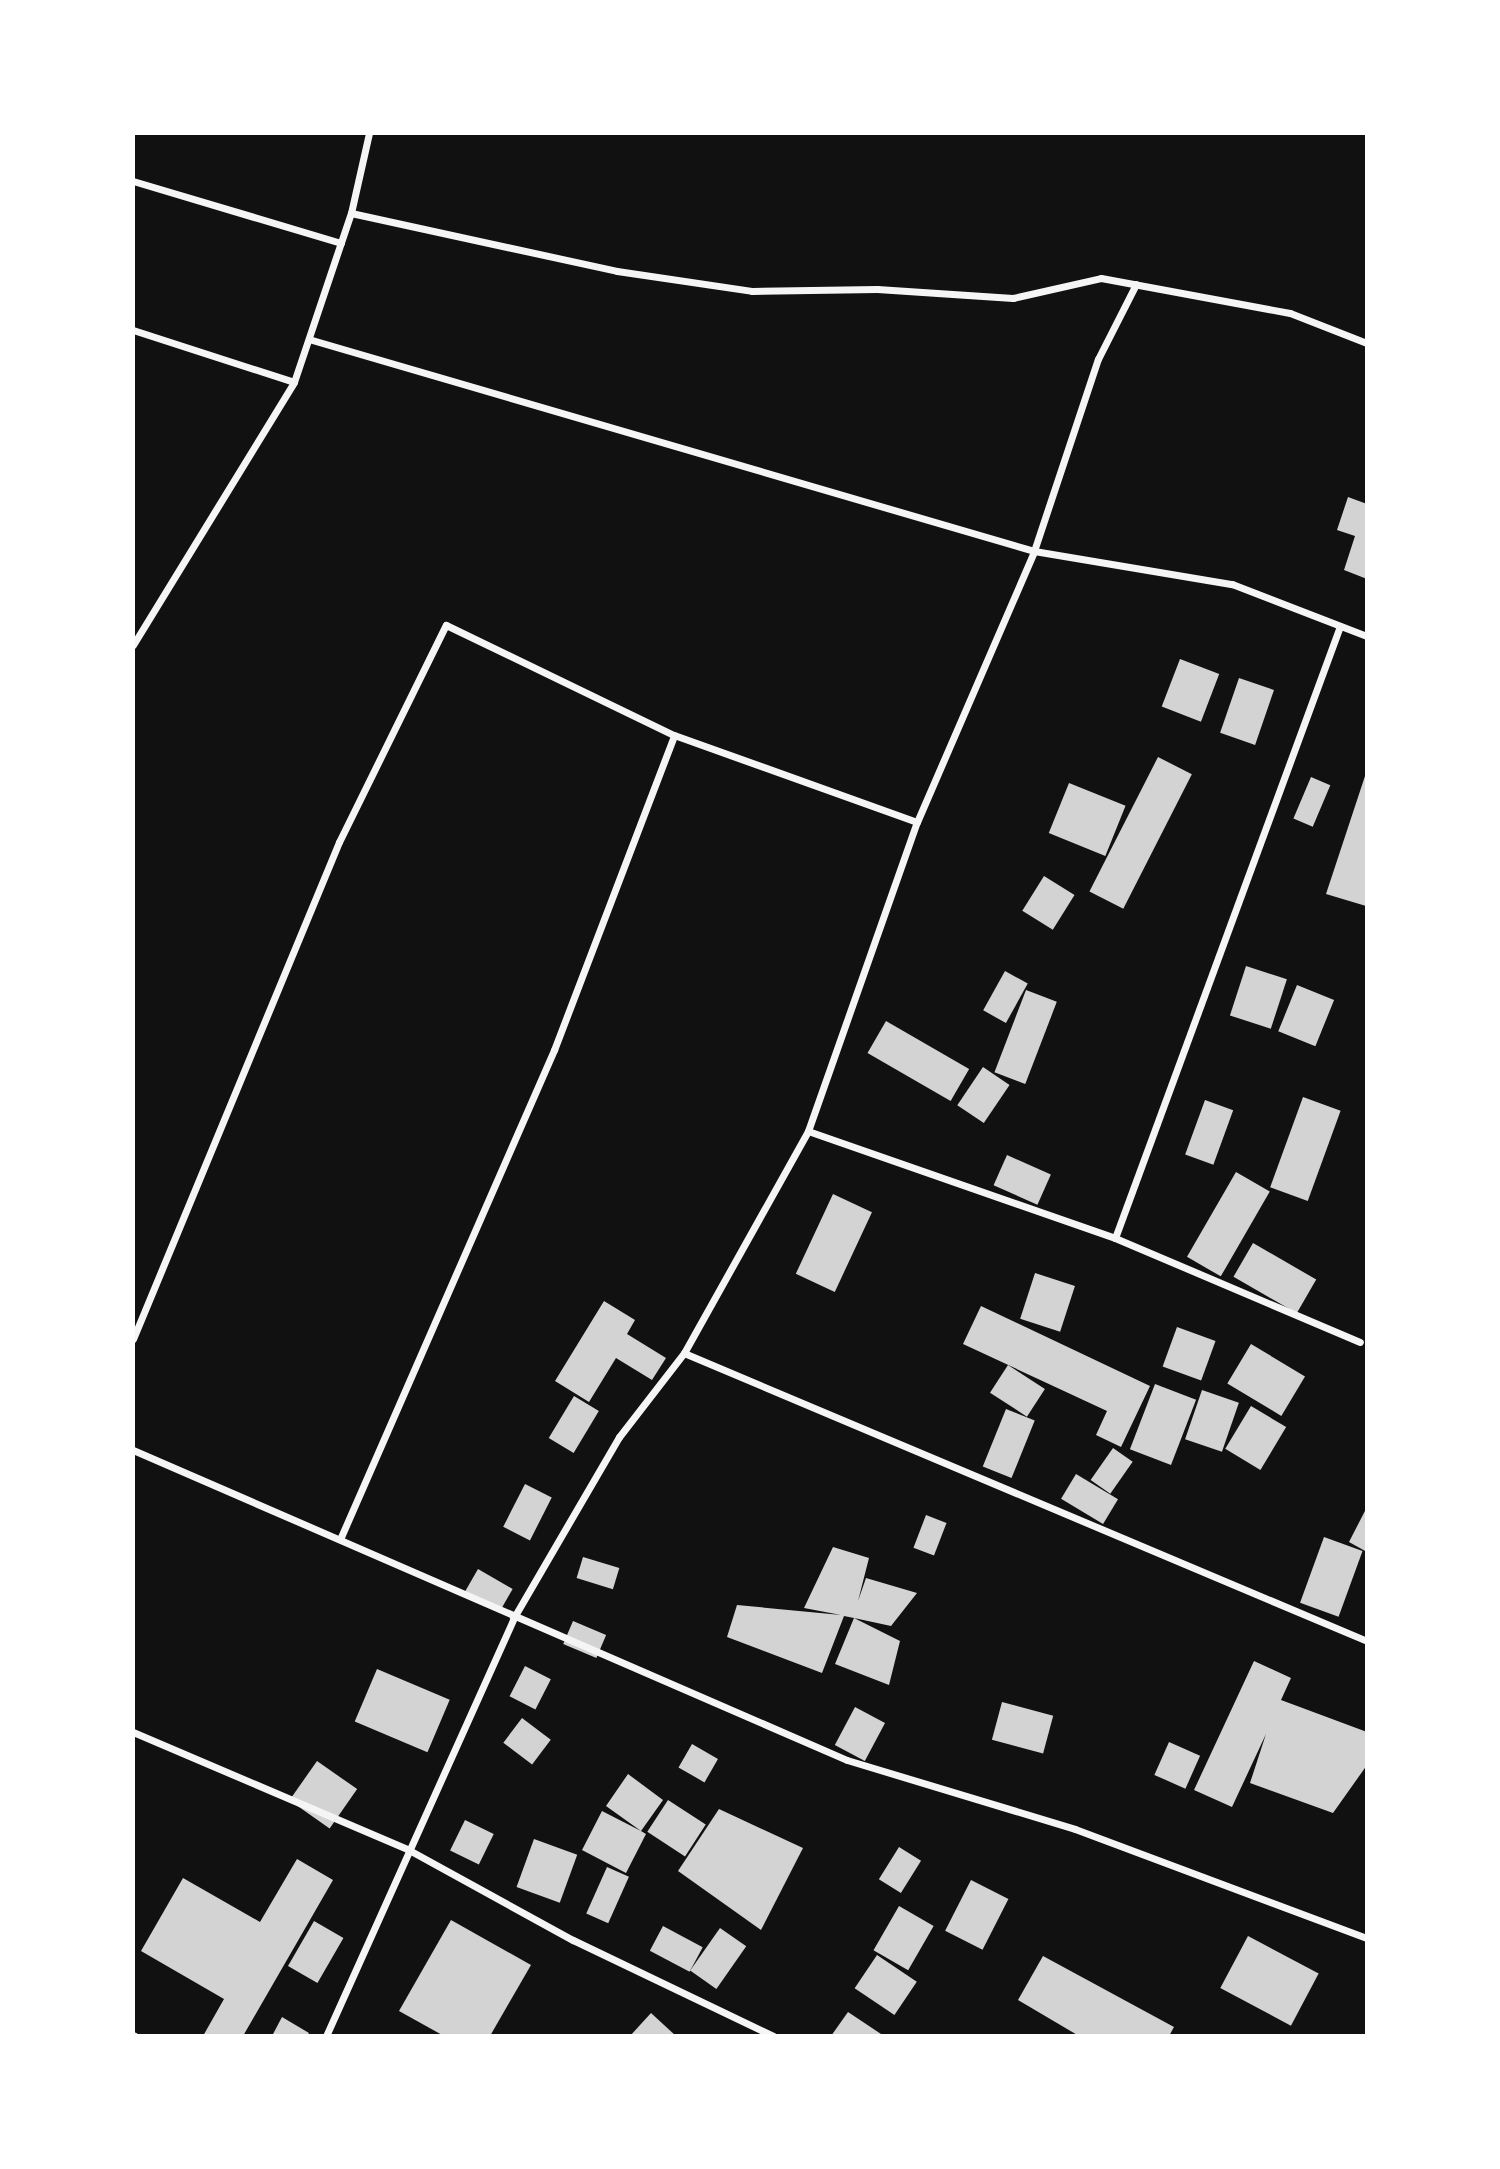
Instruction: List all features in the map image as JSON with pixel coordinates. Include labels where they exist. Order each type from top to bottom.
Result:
[{"type":"street","points":[[133,645],[294,382],[312,340],[351,213],[369,133]]},
{"type":"street","points":[[133,181],[341,243]]},
{"type":"street","points":[[351,213],[617,271],[752,291],[877,289],[1013,298],[1101,278],[1290,313],[1367,344]]},
{"type":"street","points":[[326,2036],[513,1619],[619,1437],[684,1353],[808,1131],[917,822],[1034,551],[1098,359],[1136,284]]},
{"type":"street","points":[[133,330],[294,382]]},
{"type":"street","points":[[312,340],[1034,551],[1232,584],[1367,636]]},
{"type":"street","points":[[133,1339],[339,842],[446,625],[674,735],[917,822]]},
{"type":"street","points":[[1115,1238],[1339,626]]},
{"type":"street","points":[[341,1537],[554,1050],[674,735]]},
{"type":"street","points":[[808,1131],[1115,1238],[1360,1342]]},
{"type":"street","points":[[684,1353],[1367,1641]]},
{"type":"street","points":[[133,1450],[341,1537],[513,1619],[848,1760],[1075,1829],[1367,1938]]},
{"type":"street","points":[[133,1732],[409,1850],[573,1940],[773,2036]]},
{"type":"building","points":[[1348,497],[1367,504],[1367,579],[1344,570],[1355,536],[1337,530]]},
{"type":"building","points":[[1180,659],[1219,674],[1201,722],[1162,707]]},
{"type":"building","points":[[1239,678],[1274,690],[1255,745],[1220,733]]},
{"type":"building","points":[[1158,757],[1192,774],[1123,909],[1089,892]]},
{"type":"building","points":[[1367,770],[1367,903],[1366,906],[1326,894]]},
{"type":"building","points":[[1311,777],[1330,785],[1313,827],[1293,818]]},
{"type":"building","points":[[1069,783],[1126,806],[1105,856],[1049,833]]},
{"type":"building","points":[[1044,876],[1075,895],[1053,930],[1022,911]]},
{"type":"building","points":[[1246,966],[1287,979],[1271,1029],[1230,1015]]},
{"type":"building","points":[[1005,971],[1028,984],[1006,1023],[983,1010]]},
{"type":"building","points":[[1297,985],[1334,1000],[1315,1046],[1278,1031]]},
{"type":"building","points":[[1026,990],[1057,1002],[1025,1084],[994,1072]]},
{"type":"building","points":[[886,1021],[969,1069],[951,1101],[868,1053]]},
{"type":"building","points":[[983,1067],[1010,1085],[984,1123],[957,1105]]},
{"type":"building","points":[[1303,1097],[1341,1111],[1308,1201],[1270,1187]]},
{"type":"building","points":[[1205,1100],[1233,1110],[1213,1165],[1185,1155]]},
{"type":"building","points":[[1007,1155],[1051,1175],[1037,1205],[994,1185]]},
{"type":"building","points":[[1236,1172],[1270,1192],[1221,1276],[1187,1257]]},
{"type":"building","points":[[833,1194],[872,1212],[835,1292],[796,1274]]},
{"type":"building","points":[[1253,1243],[1316,1280],[1297,1313],[1234,1277]]},
{"type":"building","points":[[1035,1273],[1075,1286],[1060,1332],[1020,1319]]},
{"type":"building","points":[[604,1301],[635,1320],[627,1334],[666,1358],[652,1380],[616,1358],[589,1402],[555,1381]]},
{"type":"building","points":[[981,1306],[1150,1386],[1121,1447],[1096,1435],[1107,1411],[963,1344]]},
{"type":"building","points":[[1177,1327],[1216,1341],[1201,1380],[1163,1366]]},
{"type":"building","points":[[1251,1344],[1305,1376],[1281,1416],[1227,1383]]},
{"type":"building","points":[[1008,1365],[1045,1389],[1027,1417],[990,1393]]},
{"type":"building","points":[[1155,1384],[1196,1400],[1171,1465],[1130,1449]]},
{"type":"building","points":[[1202,1390],[1239,1403],[1222,1452],[1185,1439]]},
{"type":"building","points":[[574,1396],[599,1411],[574,1453],[549,1438]]},
{"type":"building","points":[[1251,1406],[1286,1427],[1260,1470],[1225,1449]]},
{"type":"building","points":[[1006,1409],[1035,1421],[1012,1478],[983,1466]]},
{"type":"building","points":[[1113,1448],[1133,1462],[1110,1494],[1091,1480]]},
{"type":"building","points":[[1076,1474],[1118,1499],[1103,1524],[1061,1499]]},
{"type":"building","points":[[525,1484],[552,1498],[530,1540],[503,1527]]},
{"type":"building","points":[[1367,1507],[1367,1552],[1349,1542]]},
{"type":"building","points":[[926,1515],[947,1523],[934,1556],[913,1548]]},
{"type":"building","points":[[1324,1537],[1363,1551],[1339,1617],[1300,1603]]},
{"type":"building","points":[[833,1547],[869,1558],[858,1601],[866,1578],[917,1593],[891,1626],[844,1616],[822,1673],[727,1637],[737,1605],[841,1615],[804,1608]]},
{"type":"building","points":[[583,1557],[619,1568],[613,1589],[577,1578]]},
{"type":"building","points":[[478,1569],[513,1589],[499,1612],[464,1592]]},
{"type":"building","points":[[854,1618],[900,1641],[889,1685],[835,1664]]},
{"type":"building","points":[[573,1621],[606,1635],[596,1658],[563,1644]]},
{"type":"building","points":[[1254,1661],[1291,1678],[1281,1700],[1367,1732],[1367,1765],[1333,1813],[1250,1783],[1266,1734],[1232,1807],[1194,1790]]},
{"type":"building","points":[[525,1666],[551,1679],[535,1709],[510,1696]]},
{"type":"building","points":[[377,1669],[450,1700],[427,1752],[355,1721]]},
{"type":"building","points":[[1002,1702],[1053,1716],[1043,1753],[992,1740]]},
{"type":"building","points":[[855,1707],[885,1723],[865,1761],[835,1745]]},
{"type":"building","points":[[522,1718],[551,1740],[532,1764],[503,1743]]},
{"type":"building","points":[[1169,1742],[1200,1756],[1185,1789],[1154,1775]]},
{"type":"building","points":[[692,1744],[718,1759],[704,1782],[678,1767]]},
{"type":"building","points":[[317,1761],[357,1789],[330,1828],[289,1800]]},
{"type":"building","points":[[628,1774],[663,1800],[641,1831],[606,1806]]},
{"type":"building","points":[[668,1800],[706,1825],[685,1856],[647,1832]]},
{"type":"building","points":[[719,1809],[803,1848],[761,1930],[678,1871]]},
{"type":"building","points":[[602,1811],[646,1834],[626,1873],[582,1850]]},
{"type":"building","points":[[465,1820],[494,1834],[479,1865],[450,1851]]},
{"type":"building","points":[[534,1839],[577,1855],[560,1903],[517,1887]]},
{"type":"building","points":[[899,1847],[921,1861],[901,1893],[879,1879]]},
{"type":"building","points":[[297,1859],[333,1880],[243,2036],[203,2036],[224,1999],[141,1951],[183,1878],[260,1922]]},
{"type":"building","points":[[607,1867],[629,1877],[608,1923],[586,1914]]},
{"type":"building","points":[[971,1880],[1008,1899],[983,1950],[945,1931]]},
{"type":"building","points":[[899,1906],[934,1926],[908,1970],[874,1950]]},
{"type":"building","points":[[451,1920],[531,1965],[490,2036],[444,2036],[399,2011]]},
{"type":"building","points":[[314,1921],[343,1938],[317,1983],[288,1966]]},
{"type":"building","points":[[663,1926],[703,1947],[690,1972],[650,1951]]},
{"type":"building","points":[[720,1928],[746,1946],[716,1989],[690,1971]]},
{"type":"building","points":[[1248,1936],[1319,1974],[1291,2026],[1220,1988]]},
{"type":"building","points":[[877,1955],[917,1982],[894,2015],[855,1988]]},
{"type":"building","points":[[1043,1956],[1174,2027],[1169,2036],[1079,2036],[1018,2000]]},
{"type":"building","points":[[848,2012],[884,2036],[831,2036]]},
{"type":"building","points":[[651,2013],[676,2036],[630,2036]]},
{"type":"building","points":[[282,2017],[309,2033],[307,2036],[272,2036]]}]
